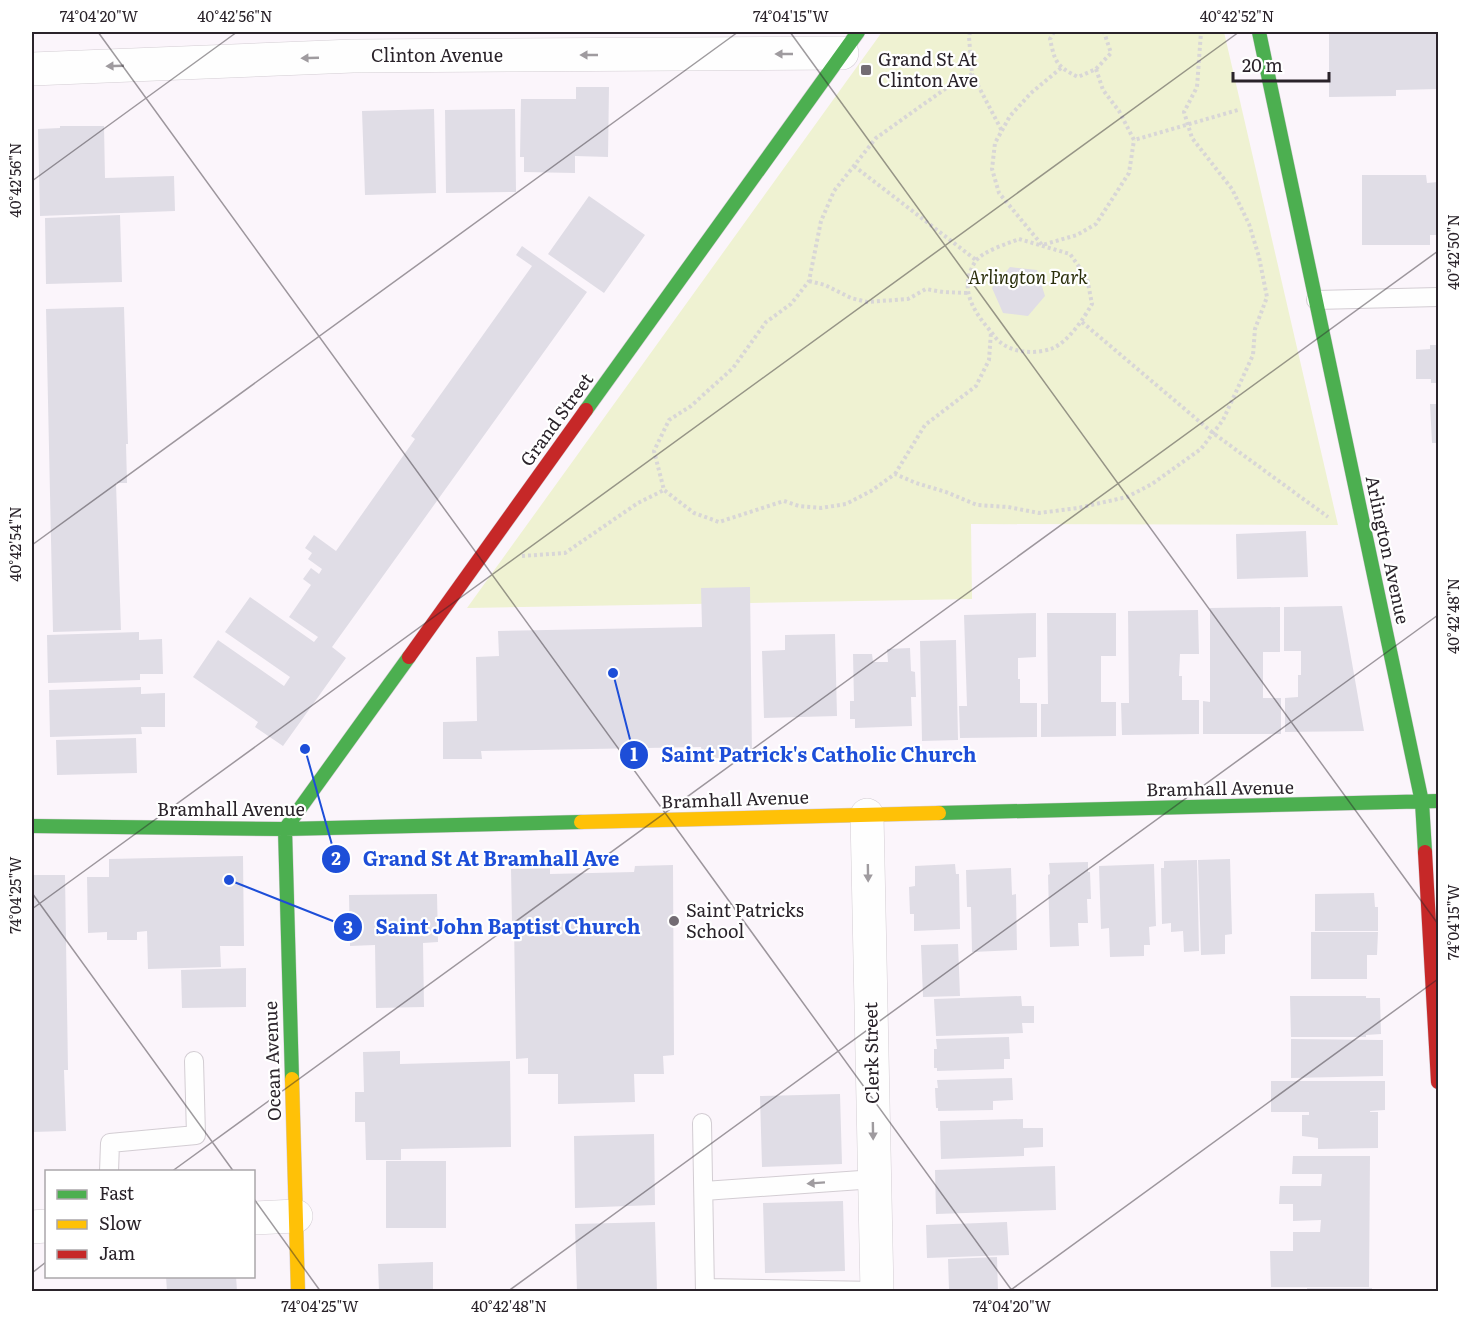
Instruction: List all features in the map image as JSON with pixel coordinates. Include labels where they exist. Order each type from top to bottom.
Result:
[{"type":"street","name":"Arlington Avenue","points":[[1259,32],[1422,802],[1438,1082]]},
{"type":"street","name":"Clinton Avenue","points":[[32,69],[351,44],[850,42]]},
{"type":"street","name":"Grand Street","points":[[285,829],[850,42]]},
{"type":"street","name":"Bramhall Avenue","points":[[32,826],[285,829],[1438,801]]},
{"type":"street","name":"Clerk Street","points":[[867,815],[877,1291]]},
{"type":"street","name":"Ocean Avenue","points":[[285,829],[298,1292]]},
{"type":"street","points":[[255,1218],[296,1216]]},
{"type":"lane","points":[[1316,300],[1438,297]]},
{"type":"lane","points":[[110,1170],[110,1143],[196,1135],[194,1061]]},
{"type":"lane","points":[[702,1123],[705,1290],[877,1291]]},
{"type":"lane","points":[[704,1191],[874,1179]]},
{"type":"path","points":[[970,32],[972,74],[1002,131]]},
{"type":"path","points":[[1054,32],[1050,39],[1055,60],[1061,68],[1078,77],[1096,69],[1111,53],[1104,32]]},
{"type":"path","points":[[895,474],[977,505],[1008,507],[1039,513],[1078,508],[1126,498],[1152,484],[1201,449],[1223,420],[1253,355],[1256,329],[1267,297],[1259,257],[1249,224],[1232,189],[1192,138],[1184,112],[1197,87],[1201,32]]},
{"type":"path","points":[[1042,245],[999,193],[992,169],[995,143],[1010,116],[1030,93],[1061,68]]},
{"type":"path","points":[[1042,245],[1077,235],[1096,224],[1129,173],[1134,140],[1119,111],[1103,90],[1096,69]]},
{"type":"path","points":[[972,74],[945,88],[876,138],[834,191],[821,221],[809,281],[791,304],[766,322],[733,368],[691,406],[669,420],[654,451],[664,490],[694,513],[719,522],[784,501],[799,507],[821,508],[846,504],[871,491],[895,474],[925,425],[976,386],[989,360],[991,331]]},
{"type":"path","points":[[1134,140],[1238,110]]},
{"type":"path","points":[[854,166],[976,260]]},
{"type":"path","points":[[1019,239],[1070,254],[1088,278],[1092,304],[1082,322],[1055,347],[1032,353],[1001,344],[970,304],[967,293],[968,276],[976,260],[998,247],[1019,239]]},
{"type":"path","points":[[809,281],[867,302],[908,299],[926,288],[943,292],[967,293]]},
{"type":"path","points":[[1082,322],[1213,433],[1332,520]]},
{"type":"path","points":[[519,557],[566,553],[639,503],[664,490]]},
{"type":"green space","name":"Arlington Park","points":[[882,32],[1224,32],[1338,525],[971,524],[972,599],[467,608]]},
{"type":"building","points":[[1329,32],[1438,32],[1438,89],[1396,90],[1396,96],[1329,97]]},
{"type":"building","points":[[576,87],[609,87],[608,157],[575,156],[575,173],[524,172],[524,157],[520,157],[521,99],[576,99]]},
{"type":"building","points":[[434,109],[436,193],[365,195],[362,111]]},
{"type":"building","points":[[515,109],[516,192],[446,193],[445,110]]},
{"type":"building","points":[[60,126],[104,126],[105,178],[174,176],[175,211],[40,216],[38,129],[60,128]]},
{"type":"building","points":[[1362,175],[1426,175],[1427,183],[1438,182],[1438,235],[1430,235],[1430,245],[1362,245]]},
{"type":"building","points":[[589,196],[645,235],[604,293],[548,254]]},
{"type":"building","points":[[120,215],[122,282],[46,284],[45,218]]},
{"type":"building","points":[[522,246],[587,292],[332,647],[346,658],[283,746],[255,727],[258,722],[193,677],[218,640],[284,686],[290,677],[225,632],[250,597],[314,642],[318,637],[289,617],[311,585],[303,579],[311,568],[319,574],[322,569],[308,559],[312,553],[305,548],[314,535],[336,551],[415,439],[411,436],[532,266],[516,255]]},
{"type":"building","points":[[1010,267],[1037,270],[1045,296],[1028,316],[1003,313],[992,288]]},
{"type":"building","points":[[124,307],[127,483],[116,483],[121,630],[53,632],[46,309]]},
{"type":"building","points":[[1430,345],[1438,345],[1438,383],[1431,383],[1431,379],[1416,379],[1416,350],[1430,349]]},
{"type":"building","points":[[1430,404],[1438,404],[1438,443],[1432,443]]},
{"type":"building","points":[[1306,531],[1308,577],[1237,579],[1236,534]]},
{"type":"building","points":[[750,587],[752,758],[702,758],[701,747],[481,751],[482,759],[443,759],[443,722],[477,721],[476,657],[499,656],[498,631],[702,627],[701,588]]},
{"type":"building","points":[[1342,606],[1364,731],[1285,732],[1285,698],[1298,697],[1301,651],[1284,651],[1284,607]]},
{"type":"building","points":[[1280,607],[1280,652],[1263,652],[1263,698],[1281,698],[1281,734],[1203,734],[1203,701],[1210,702],[1210,608]]},
{"type":"building","points":[[1198,610],[1199,654],[1180,654],[1179,676],[1182,676],[1182,700],[1199,700],[1199,734],[1122,735],[1121,703],[1129,703],[1128,611]]},
{"type":"building","points":[[1036,613],[1036,657],[1018,658],[1018,679],[1020,679],[1020,703],[1037,703],[1037,737],[960,738],[959,706],[967,706],[964,615]]},
{"type":"building","points":[[1047,613],[1116,613],[1116,656],[1101,656],[1101,702],[1116,702],[1116,736],[1041,737],[1041,704],[1048,704]]},
{"type":"building","points":[[139,632],[139,640],[162,639],[163,674],[140,674],[140,680],[48,683],[47,635]]},
{"type":"building","points":[[835,634],[837,716],[764,718],[762,651],[785,650],[785,635]]},
{"type":"building","points":[[956,640],[958,740],[922,741],[920,641]]},
{"type":"building","points":[[910,648],[911,671],[915,672],[916,697],[911,697],[912,726],[855,728],[855,719],[850,719],[850,701],[854,701],[853,654],[872,654],[873,662],[888,662],[887,649]]},
{"type":"building","points":[[141,687],[141,694],[165,693],[165,727],[141,727],[142,734],[50,737],[49,690]]},
{"type":"building","points":[[136,738],[137,773],[57,775],[56,740]]},
{"type":"building","points":[[243,856],[244,946],[220,946],[221,967],[148,969],[147,931],[137,932],[137,940],[107,940],[107,932],[88,933],[87,877],[109,877],[109,859]]},
{"type":"building","points":[[1230,859],[1232,934],[1225,935],[1225,954],[1201,955],[1198,860]]},
{"type":"building","points":[[1197,860],[1199,951],[1184,952],[1183,931],[1171,932],[1171,923],[1162,924],[1161,868],[1164,868],[1164,861]]},
{"type":"building","points":[[1088,862],[1091,899],[1087,899],[1088,923],[1078,923],[1079,946],[1050,947],[1049,863]]},
{"type":"building","points":[[955,864],[956,874],[959,874],[960,929],[914,931],[914,914],[910,914],[909,887],[915,886],[915,866]]},
{"type":"building","points":[[1154,864],[1156,926],[1149,927],[1150,945],[1144,945],[1144,956],[1110,957],[1109,928],[1101,929],[1099,866]]},
{"type":"building","points":[[673,865],[674,1055],[663,1056],[664,1074],[634,1074],[635,1102],[558,1104],[558,1074],[528,1074],[528,1058],[516,1059],[511,869],[550,868],[550,874],[634,872],[635,866]]},
{"type":"building","points":[[1011,868],[1012,895],[1016,894],[1017,950],[972,952],[971,907],[967,907],[966,870]]},
{"type":"building","points":[[32,875],[65,875],[68,1070],[64,1070],[66,1131],[32,1132]]},
{"type":"building","points":[[1374,893],[1375,907],[1378,907],[1378,931],[1315,931],[1315,894]]},
{"type":"building","points":[[437,894],[438,942],[423,943],[424,1007],[376,1008],[375,945],[350,946],[349,895]]},
{"type":"building","points":[[1311,932],[1378,932],[1377,955],[1367,955],[1367,979],[1311,979]]},
{"type":"building","points":[[958,944],[960,996],[923,997],[921,945]]},
{"type":"building","points":[[246,968],[246,1007],[182,1008],[181,970]]},
{"type":"building","points":[[1021,996],[1022,1006],[1034,1006],[1034,1023],[1022,1023],[1023,1033],[936,1036],[934,999]]},
{"type":"building","points":[[1290,996],[1380,998],[1381,1034],[1366,1035],[1366,1037],[1291,1037]]},
{"type":"building","points":[[1009,1037],[1010,1059],[1004,1059],[1004,1069],[937,1071],[937,1068],[934,1068],[936,1039]]},
{"type":"building","points":[[1291,1039],[1383,1040],[1383,1076],[1291,1078]]},
{"type":"building","points":[[400,1051],[400,1064],[510,1061],[511,1147],[401,1149],[401,1160],[366,1160],[365,1122],[355,1122],[355,1092],[364,1092],[363,1052]]},
{"type":"building","points":[[1012,1078],[1013,1100],[993,1101],[993,1110],[938,1111],[936,1108],[937,1080]]},
{"type":"building","points":[[1271,1081],[1385,1081],[1385,1110],[1370,1111],[1378,1112],[1378,1148],[1318,1149],[1318,1138],[1302,1136],[1302,1115],[1309,1115],[1309,1112],[1271,1112]]},
{"type":"building","points":[[840,1094],[842,1164],[762,1167],[760,1096]]},
{"type":"building","points":[[1023,1119],[1023,1128],[1043,1128],[1043,1147],[1024,1148],[1024,1156],[941,1159],[940,1121]]},
{"type":"building","points":[[654,1134],[655,1205],[575,1208],[574,1136]]},
{"type":"building","points":[[1293,1156],[1370,1156],[1369,1287],[1271,1287],[1270,1251],[1293,1251],[1293,1232],[1320,1232],[1321,1220],[1293,1221],[1293,1204],[1279,1204],[1280,1186],[1321,1186],[1322,1174],[1292,1174]]},
{"type":"building","points":[[386,1161],[446,1161],[446,1228],[386,1228]]},
{"type":"building","points":[[1055,1166],[1056,1210],[936,1214],[935,1170]]},
{"type":"building","points":[[843,1201],[845,1271],[765,1273],[763,1203]]},
{"type":"building","points":[[655,1222],[657,1292],[577,1292],[575,1224]]},
{"type":"building","points":[[1007,1222],[1009,1255],[927,1258],[926,1225]]},
{"type":"building","points":[[997,1257],[998,1292],[944,1292],[949,1289],[948,1259]]},
{"type":"building","points":[[433,1262],[433,1292],[379,1292],[378,1264]]},
{"type":"building","points":[[166,1278],[236,1278],[237,1291],[167,1292]]},
{"type":"building","points":[[1307,1288],[1372,1288],[1372,1292],[1307,1292]]},
{"type":"traffic: fast","points":[[586,410],[858,32]]},
{"type":"traffic: fast","points":[[1259,32],[1422,802],[1425,852]]},
{"type":"traffic: fast","points":[[292,1079],[285,829],[409,657]]},
{"type":"traffic: fast","points":[[939,813],[1438,801]]},
{"type":"traffic: fast","points":[[32,826],[285,829],[581,822]]},
{"type":"traffic: slow","points":[[581,822],[939,813]]},
{"type":"traffic: slow","points":[[292,1079],[298,1292]]},
{"type":"traffic: jam","points":[[409,657],[586,410]]},
{"type":"traffic: jam","points":[[1425,852],[1438,1082]]},
{"type":"place","name":"Grand St At Clinton Ave","points":[[866,70]]},
{"type":"place","name":"Saint Patrick's Catholic Church","points":[[613,673]]},
{"type":"place","name":"Grand St At Bramhall Ave","points":[[305,749]]},
{"type":"place","name":"Saint John Baptist Church","points":[[229,880]]},
{"type":"place","name":"Saint Patricks School","points":[[674,921]]}]
